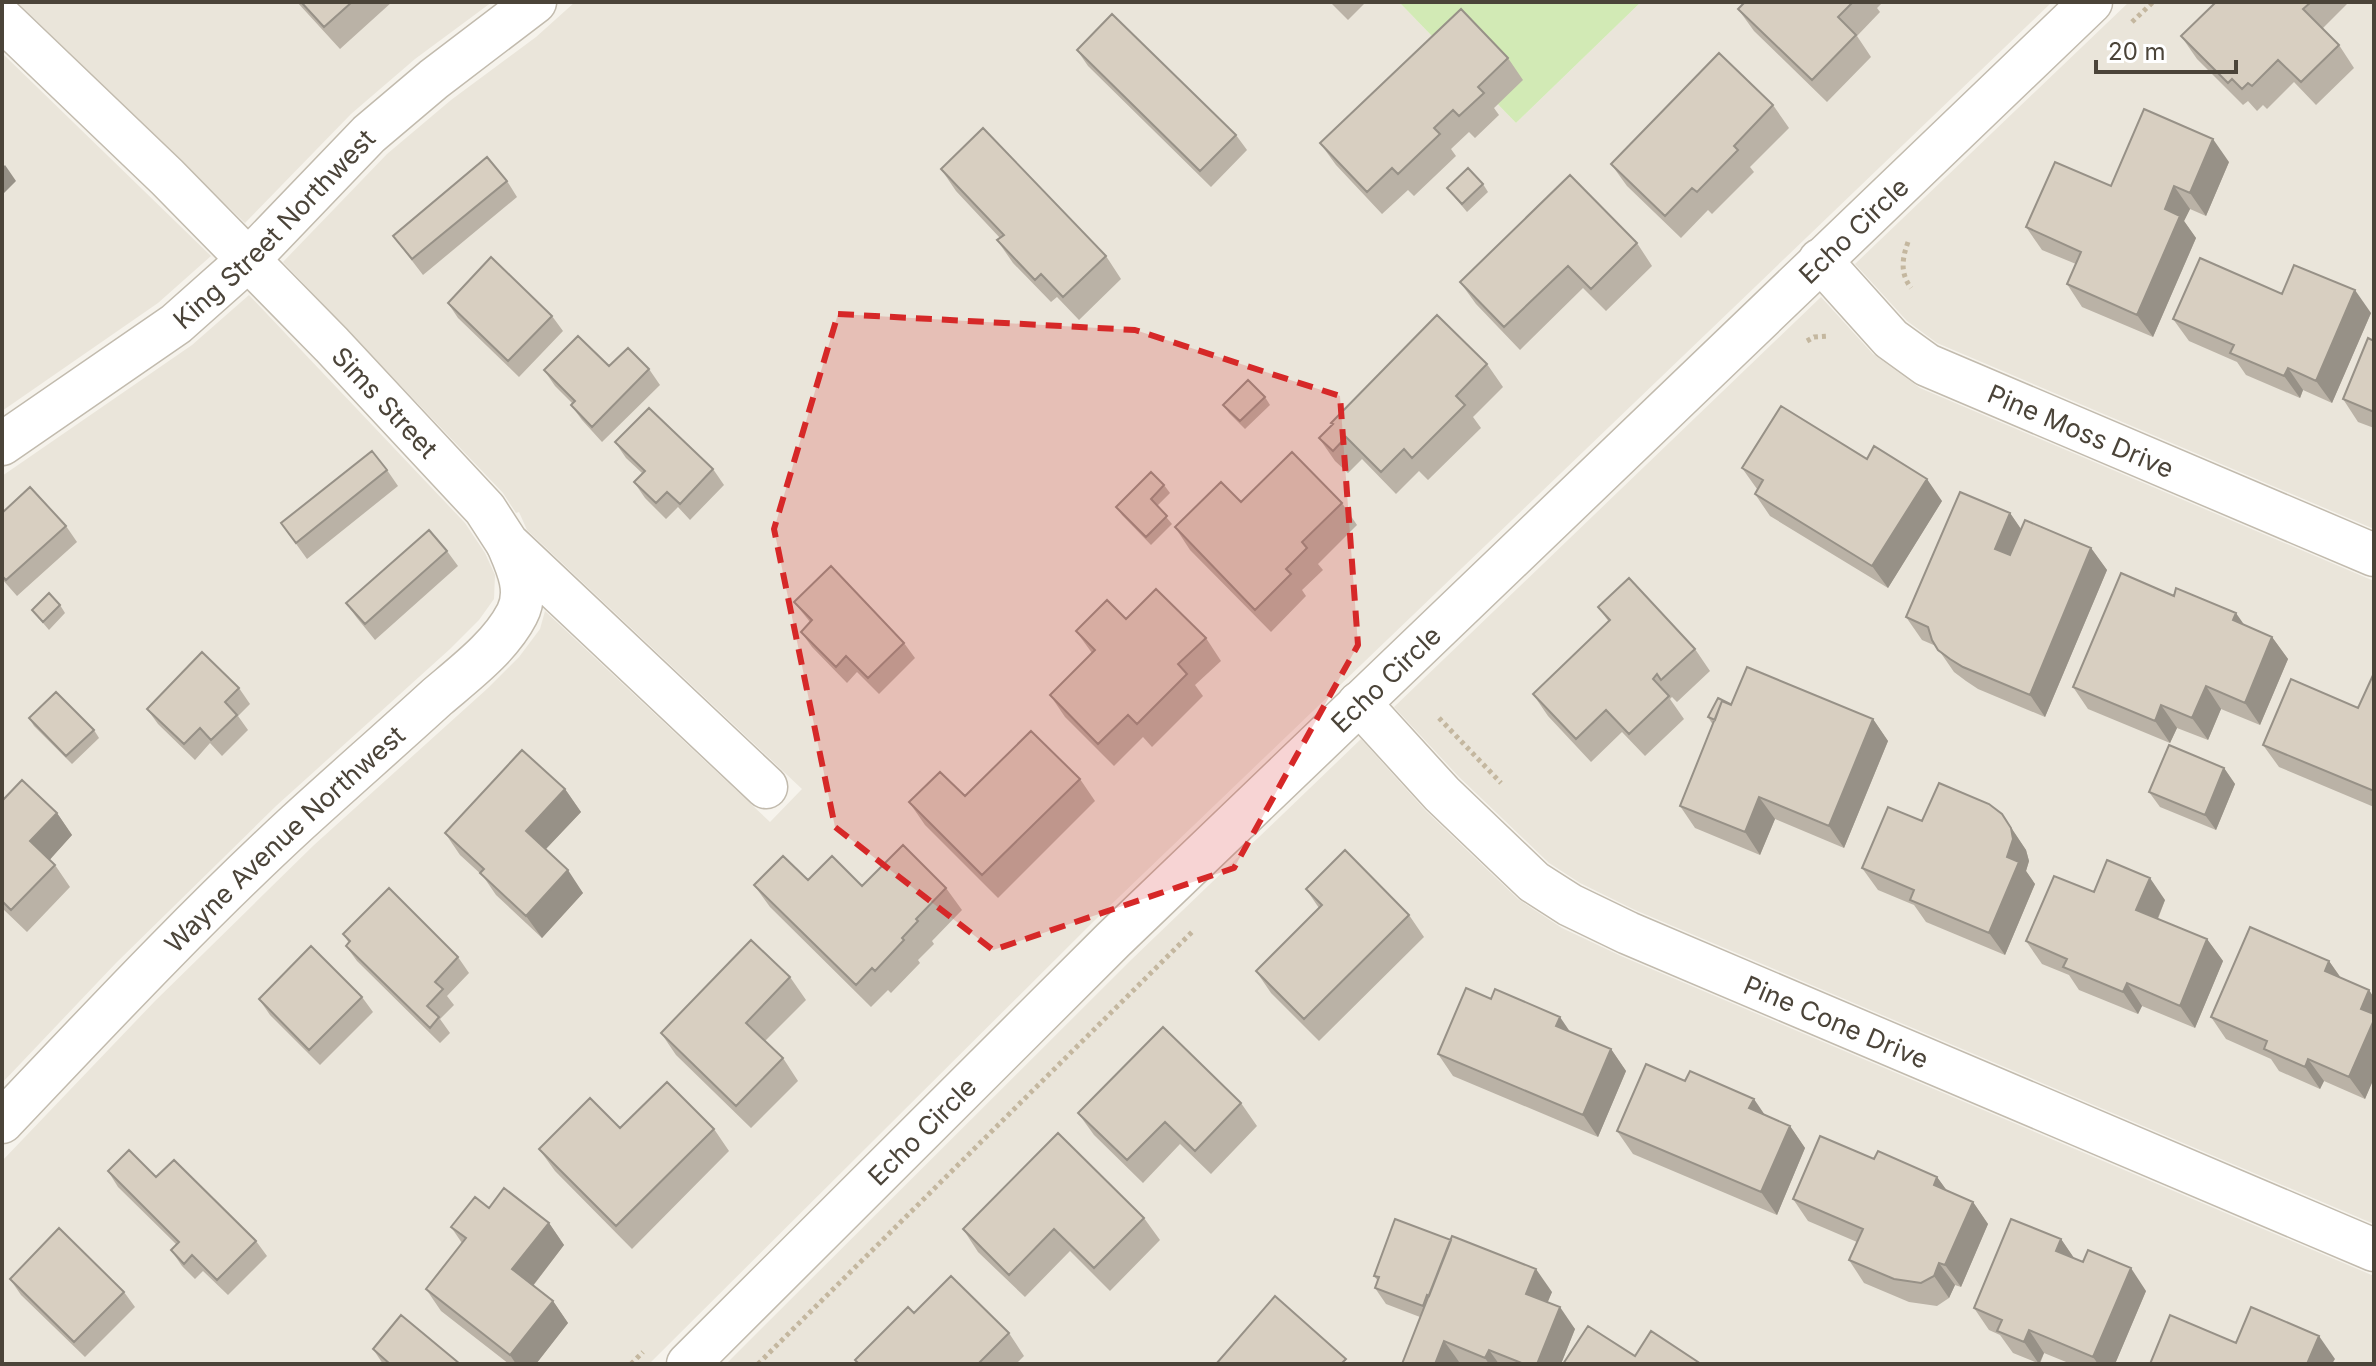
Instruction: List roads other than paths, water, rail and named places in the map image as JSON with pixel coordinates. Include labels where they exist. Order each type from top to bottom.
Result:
[{"type":"street","name":"King Street Northwest","points":[[2,444],[176,324],[248,260],[369,134],[434,79],[535,2]]},
{"type":"street","name":"Echo Circle","points":[[688,1364],[1113,940],[2091,2]]},
{"type":"street","name":"Sims Street","points":[[2,19],[167,177],[332,345],[485,509],[507,543],[766,787]]},
{"type":"street","name":"Pine Moss Drive","points":[[1820,260],[1891,339],[1927,365],[2374,555]]},
{"type":"street","name":"Wayne Avenue Northwest","points":[[2,1122],[135,982],[295,825],[500,638],[518,612],[522,592],[520,572],[507,543]]},
{"type":"street","name":"Pine Cone Drive","points":[[1359,703],[1442,794],[1534,882],[1570,905],[1628,933],[2374,1250]]}]
